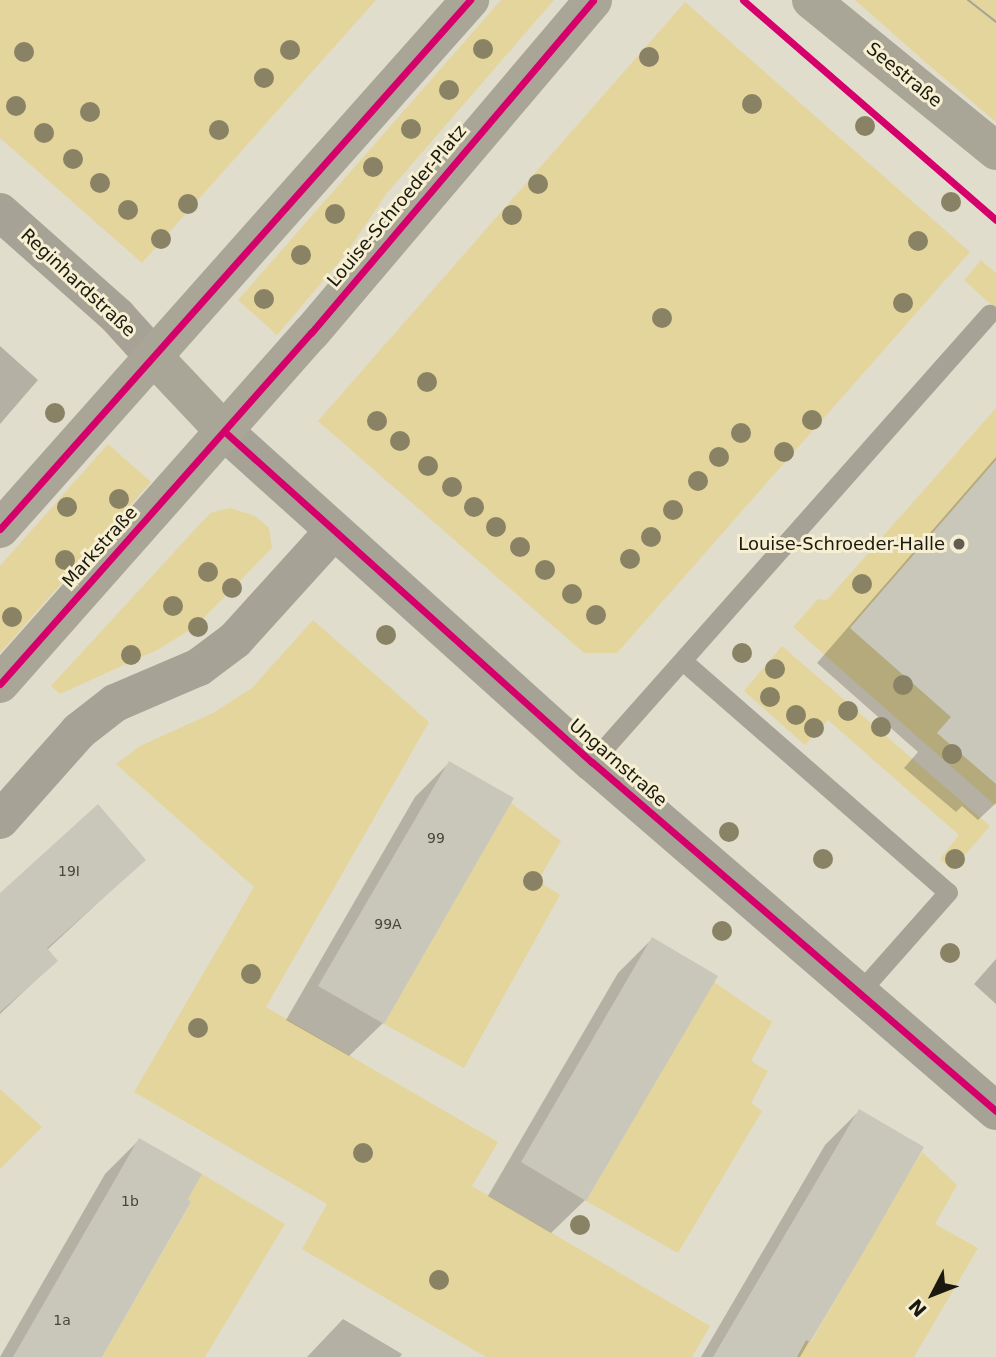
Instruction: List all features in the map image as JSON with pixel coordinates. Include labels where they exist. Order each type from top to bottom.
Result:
[{"type":"main road","points":[[0,529],[470,0]]},
{"type":"main road","name":"Louise-Schroeder-Platz","points":[[225,432],[593,0]]},
{"type":"main road","name":"Seestraße","points":[[811,0],[996,151]]},
{"type":"main road","points":[[154,357],[225,432]]},
{"type":"main road","name":"Markstraße","points":[[0,684],[225,432]]},
{"type":"street","name":"Reginhardstraße","points":[[0,212],[117,316],[154,357]]},
{"type":"street","name":"Ungarnstraße","points":[[225,432],[334,533],[857,995],[996,1111]]},
{"type":"street","points":[[0,821],[79,731],[115,704],[199,667],[235,639],[334,533]]},
{"type":"lane","points":[[593,762],[989,314]]},
{"type":"lane","points":[[684,662],[948,892],[857,995]]},
{"type":"shaded area","points":[[0,0],[376,0],[142,263],[0,138]]},
{"type":"shaded area","points":[[501,0],[554,0],[387,193],[345,255],[277,335],[238,300]]},
{"type":"shaded area","points":[[855,0],[996,0],[996,122],[924,61]]},
{"type":"shaded area","points":[[685,2],[970,252],[617,653],[584,653],[318,421]]},
{"type":"shaded area","points":[[981,260],[996,273],[996,309],[964,280]]},
{"type":"shaded area","points":[[996,408],[996,460],[850,628],[951,717],[937,733],[990,779],[996,774],[996,806],[793,627],[818,599],[827,600]]},
{"type":"shaded area","points":[[108,444],[151,482],[0,653],[0,566]]},
{"type":"shaded area","points":[[230,508],[255,516],[269,528],[272,548],[195,627],[157,650],[60,694],[51,686],[210,513]]},
{"type":"shaded area","points":[[313,620],[429,722],[266,1007],[498,1142],[472,1186],[710,1326],[692,1357],[486,1357],[302,1249],[327,1204],[134,1092],[254,887],[116,764],[140,746],[213,713],[252,688]]},
{"type":"shaded area","points":[[782,646],[990,826],[952,870],[940,859],[959,835],[828,720],[805,745],[744,691]]},
{"type":"shaded area","points":[[511,803],[561,841],[538,881],[560,895],[464,1068],[384,1024]]},
{"type":"shaded area","points":[[714,982],[772,1022],[751,1061],[768,1071],[751,1103],[762,1111],[678,1253],[586,1201]]},
{"type":"shaded area","points":[[0,1089],[42,1127],[0,1169]]},
{"type":"shaded area","points":[[922,1152],[957,1185],[935,1224],[978,1248],[914,1357],[797,1357],[806,1340],[811,1342],[870,1240],[907,1168],[911,1170]]},
{"type":"shaded area","points":[[202,1174],[285,1224],[205,1357],[102,1357],[191,1203],[188,1199]]},
{"type":"building","name":"Louise-Schroeder-Halle","points":[[996,460],[996,784],[937,733],[951,717],[850,628]]},
{"type":"building","points":[[449,761],[514,798],[384,1024],[318,986]]},
{"type":"building","points":[[98,804],[146,860],[47,948],[58,961],[0,1012],[0,893]]},
{"type":"building","points":[[652,937],[718,976],[586,1201],[521,1162]]},
{"type":"building","points":[[859,1109],[924,1147],[870,1241],[810,1342],[806,1340],[797,1357],[713,1357]]},
{"type":"building","points":[[139,1138],[202,1174],[188,1199],[191,1202],[102,1357],[13,1357]]},
{"type":"tram line","points":[[968,0],[996,22]]},
{"type":"cycle path","points":[[0,529],[470,0]]},
{"type":"cycle path","points":[[0,684],[311,333],[593,0]]},
{"type":"cycle path","points":[[743,0],[996,220]]},
{"type":"cycle path","points":[[225,432],[592,762],[996,1111]]},
{"type":"place","name":"Louise-Schroeder-Halle","points":[[959,544]]}]
